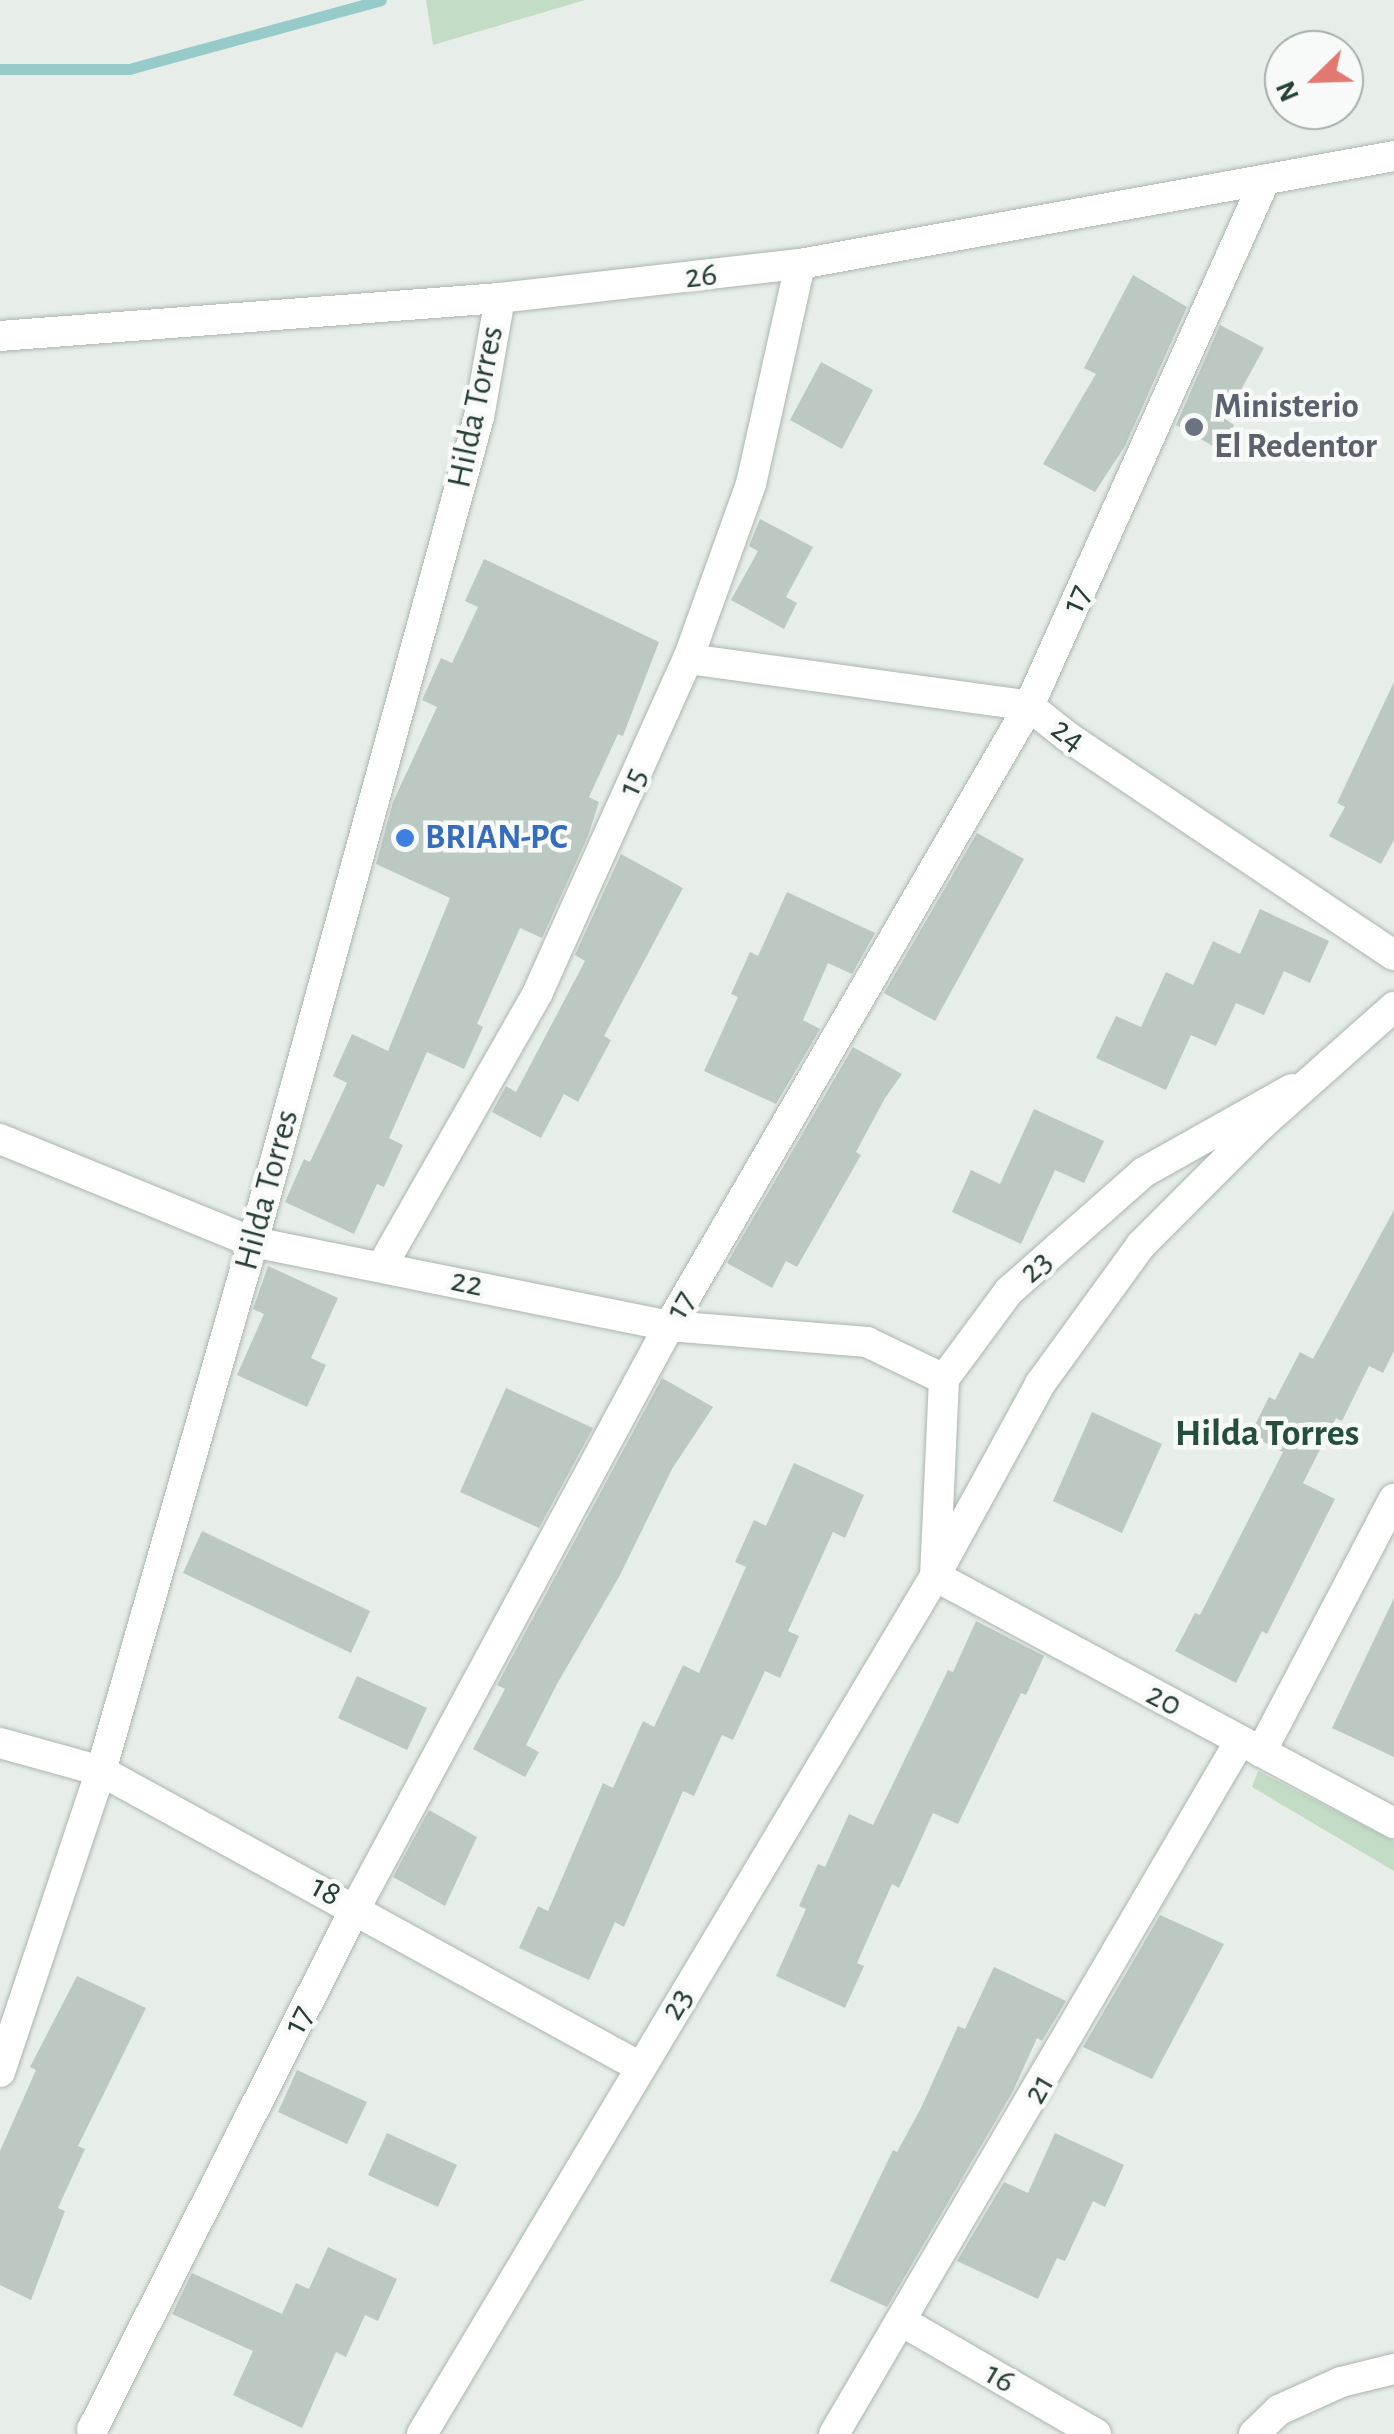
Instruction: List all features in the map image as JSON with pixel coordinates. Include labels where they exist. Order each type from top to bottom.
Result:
[{"type":"street","name":"26","points":[[0,336],[500,298],[800,264],[1394,156]]},
{"type":"street","name":"17","points":[[92,2430],[356,1907],[669,1326],[1028,706],[1265,180]]},
{"type":"street","name":"15","points":[[382,1266],[538,992],[688,659],[751,484],[800,264]]},
{"type":"street","name":"Hilda Torres","points":[[0,2072],[101,1771],[253,1242],[479,417],[500,298]]},
{"type":"street","name":"24","points":[[688,659],[1028,706],[1394,955]]},
{"type":"street","name":"23","points":[[422,2434],[935,1576],[1040,1384],[1141,1246],[1318,1074],[1394,1008]]},
{"type":"street","name":"23","points":[[935,1576],[944,1379],[1009,1291],[1144,1172],[1318,1074]]},
{"type":"street","name":"22","points":[[0,1139],[253,1242],[669,1326],[867,1342],[944,1379]]},
{"type":"street","name":"21","points":[[834,2434],[1250,1747],[1381,1547],[1394,1499]]},
{"type":"street","name":"20","points":[[935,1576],[1394,1822]]},
{"type":"street","name":"18","points":[[0,1743],[101,1771],[356,1907],[640,2067]]},
{"type":"street","name":"16","points":[[904,2322],[1096,2434]]},
{"type":"street","points":[[1254,2434],[1279,2410],[1341,2382],[1394,2368]]},
{"type":"green space","points":[[426,0],[585,0],[433,45]]},
{"type":"green space","points":[[1258,1771],[1394,1841],[1394,1871],[1252,1787]]},
{"type":"building","points":[[1133,275],[1187,307],[1125,446],[1095,492],[1043,464],[1096,374],[1084,368]]},
{"type":"building","points":[[1220,325],[1264,348],[1225,419],[1234,425],[1220,450],[1176,425]]},
{"type":"building","points":[[821,362],[873,390],[842,449],[790,420]]},
{"type":"building","points":[[760,519],[813,547],[786,597],[797,603],[784,629],[731,600],[758,551],[749,546]]},
{"type":"building","points":[[484,559],[659,642],[623,736],[618,734],[589,797],[599,802],[588,836],[542,938],[520,928],[477,1024],[483,1027],[464,1069],[427,1052],[389,1138],[403,1145],[384,1187],[377,1184],[354,1234],[285,1202],[304,1159],[310,1162],[347,1083],[333,1076],[352,1034],[388,1051],[450,898],[376,864],[393,802],[437,707],[422,700],[441,658],[452,663],[478,607],[465,601]]},
{"type":"building","points":[[1394,682],[1394,840],[1381,864],[1329,836],[1345,807],[1337,803]]},
{"type":"building","points":[[977,833],[1024,859],[935,1021],[884,993]]},
{"type":"building","points":[[621,854],[683,888],[604,1036],[611,1040],[578,1102],[564,1094],[541,1138],[492,1112],[506,1086],[516,1092],[585,961],[575,955]]},
{"type":"building","points":[[787,892],[875,933],[852,974],[828,963],[803,1020],[820,1029],[776,1104],[704,1071],[738,997],[731,994],[750,952],[758,956]]},
{"type":"building","points":[[1260,909],[1329,941],[1310,983],[1284,971],[1264,1015],[1236,1003],[1216,1046],[1191,1035],[1166,1090],[1096,1058],[1116,1016],[1141,1027],[1166,972],[1193,985],[1213,941],[1240,954]]},
{"type":"building","points":[[853,1047],[902,1074],[885,1098],[856,1152],[861,1155],[797,1267],[786,1261],[772,1288],[727,1263]]},
{"type":"building","points":[[1034,1109],[1104,1141],[1084,1183],[1055,1170],[1021,1244],[952,1212],[971,1170],[1000,1184]]},
{"type":"building","points":[[1394,1210],[1394,1351],[1383,1373],[1369,1366],[1342,1421],[1336,1418],[1303,1483],[1335,1499],[1267,1634],[1262,1631],[1236,1683],[1175,1651],[1195,1613],[1200,1615],[1283,1452],[1250,1435],[1269,1397],[1275,1400],[1300,1352],[1313,1359]]},
{"type":"building","points":[[268,1266],[338,1298],[311,1358],[326,1365],[307,1407],[237,1375],[264,1314],[253,1309]]},
{"type":"building","points":[[662,1378],[713,1407],[672,1469],[619,1577],[526,1745],[539,1752],[525,1777],[473,1749],[505,1689],[497,1685]]},
{"type":"building","points":[[506,1388],[593,1428],[539,1528],[460,1492]]},
{"type":"building","points":[[1092,1412],[1162,1444],[1122,1533],[1053,1501]]},
{"type":"building","points":[[794,1463],[864,1495],[845,1538],[833,1532],[788,1631],[799,1636],[780,1678],[765,1671],[733,1740],[722,1735],[694,1796],[683,1791],[624,1927],[615,1922],[589,1980],[519,1948],[538,1906],[548,1911],[603,1783],[613,1788],[643,1721],[654,1727],[683,1665],[699,1673],[746,1567],[735,1562],[754,1520],[766,1526]]},
{"type":"building","points":[[202,1531],[370,1611],[351,1653],[183,1573]]},
{"type":"building","points":[[1394,1598],[1394,1757],[1332,1728]]},
{"type":"building","points":[[976,1621],[1044,1656],[1026,1695],[1021,1693],[958,1824],[933,1813],[899,1888],[892,1884],[857,1963],[864,1966],[845,2008],[776,1976],[806,1909],[799,1906],[818,1864],[825,1867],[849,1814],[873,1825]]},
{"type":"building","points":[[357,1676],[427,1708],[407,1750],[338,1718]]},
{"type":"building","points":[[429,1810],[477,1837],[445,1906],[393,1877]]},
{"type":"building","points":[[1160,1915],[1224,1944],[1152,2079],[1083,2047]]},
{"type":"building","points":[[994,1967],[1066,2001],[1042,2041],[1037,2038],[1013,2091],[887,2307],[830,2281],[893,2150],[897,2152],[921,2108],[958,2026],[965,2029]]},
{"type":"building","points":[[77,1976],[146,2008],[78,2146],[85,2149],[58,2208],[65,2211],[31,2300],[0,2285],[0,2151],[36,2070],[30,2067]]},
{"type":"building","points":[[297,2070],[367,2102],[347,2144],[278,2112]]},
{"type":"building","points":[[387,2133],[457,2165],[438,2207],[368,2175]]},
{"type":"building","points":[[1055,2133],[1124,2165],[1105,2207],[1093,2201],[1065,2261],[1057,2258],[1038,2299],[957,2261],[1004,2182],[1028,2193]]},
{"type":"building","points":[[328,2247],[397,2279],[378,2321],[365,2315],[346,2357],[336,2352],[302,2428],[233,2395],[253,2351],[172,2314],[192,2273],[282,2314],[296,2283],[309,2289]]},
{"type":"waterway","points":[[0,69],[129,69],[381,0]]},
{"type":"place","name":"Ministerio El Redentor","points":[[1194,427]]},
{"type":"place","name":"BRIAN-PC","points":[[405,838]]},
{"type":"district","name":"Hilda Torres","points":[[1267,1435]]}]
